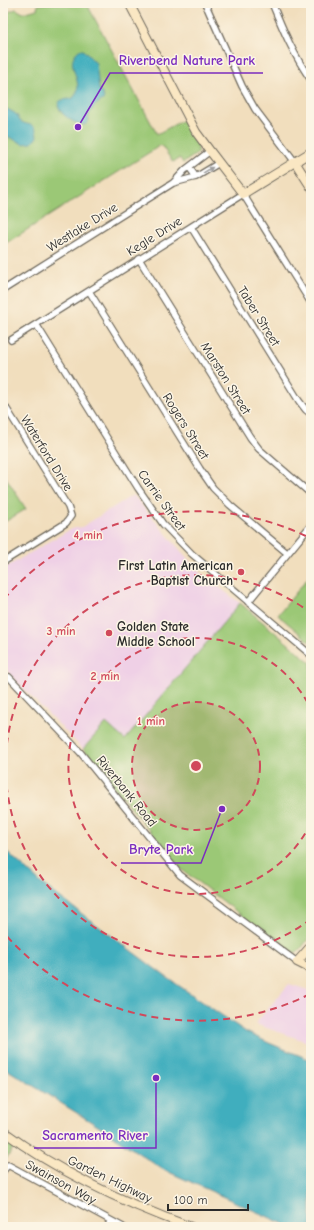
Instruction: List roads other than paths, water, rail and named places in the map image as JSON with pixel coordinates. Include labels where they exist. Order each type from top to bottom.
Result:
[{"type":"street","points":[[129,3],[196,132],[243,194],[311,303]]},
{"type":"street","points":[[205,3],[229,59],[255,109],[295,162],[311,187]]},
{"type":"street","points":[[272,3],[299,63],[311,80]]},
{"type":"street","name":"Westlake Drive","points":[[173,184],[189,166],[210,151]]},
{"type":"street","name":"Kegle Drive","points":[[11,340],[311,152]]},
{"type":"street","name":"Westlake Drive","points":[[3,290],[173,184],[196,177],[219,163]]},
{"type":"street","points":[[189,166],[196,177]]},
{"type":"street","name":"Taber Street","points":[[191,227],[299,401],[311,414]]},
{"type":"street","name":"Marston Street","points":[[139,259],[250,437],[269,459],[311,494]]},
{"type":"street","name":"Rogers Street","points":[[89,291],[213,488],[230,505],[287,553]]},
{"type":"street","name":"Carrie Street","points":[[36,324],[156,516],[180,542],[311,655]]},
{"type":"street","name":"Waterford Drive","points":[[3,403],[68,507],[71,516],[66,523],[3,562]]},
{"type":"street","points":[[248,602],[311,524]]},
{"type":"street","name":"Riverbank Road","points":[[9,677],[80,752],[180,875],[297,962],[311,969]]},
{"type":"street","points":[[297,962],[311,946]]},
{"type":"street","name":"Garden Highway","points":[[3,1131],[54,1164],[104,1192],[191,1227]]},
{"type":"street","name":"Swainson Way","points":[[3,1171],[8,1165],[110,1221]]},
{"type":"street","points":[[107,1227],[110,1221],[123,1227]]},
{"type":"water","points":[[79,50],[83,50],[96,63],[99,89],[104,97],[103,100],[92,109],[85,125],[69,119],[62,113],[58,106],[61,100],[73,98],[77,92],[78,86],[73,61],[74,55]]},
{"type":"water","points":[[3,107],[16,114],[23,123],[34,126],[37,137],[32,143],[23,144],[3,134]]},
{"type":"water","points":[[3,848],[42,884],[165,976],[246,1032],[311,1060],[311,1227],[294,1227],[286,1225],[162,1169],[101,1128],[3,1067]]},
{"type":"place","name":"Riverbend Nature Park","points":[[78,127]]},
{"type":"place","name":"First Latin American Baptist Church","points":[[241,572]]},
{"type":"place","name":"Golden State Middle School","points":[[109,633]]},
{"type":"place","name":"Bryte Park","points":[[222,809]]},
{"type":"place","name":"Sacramento River","points":[[156,1078]]}]
